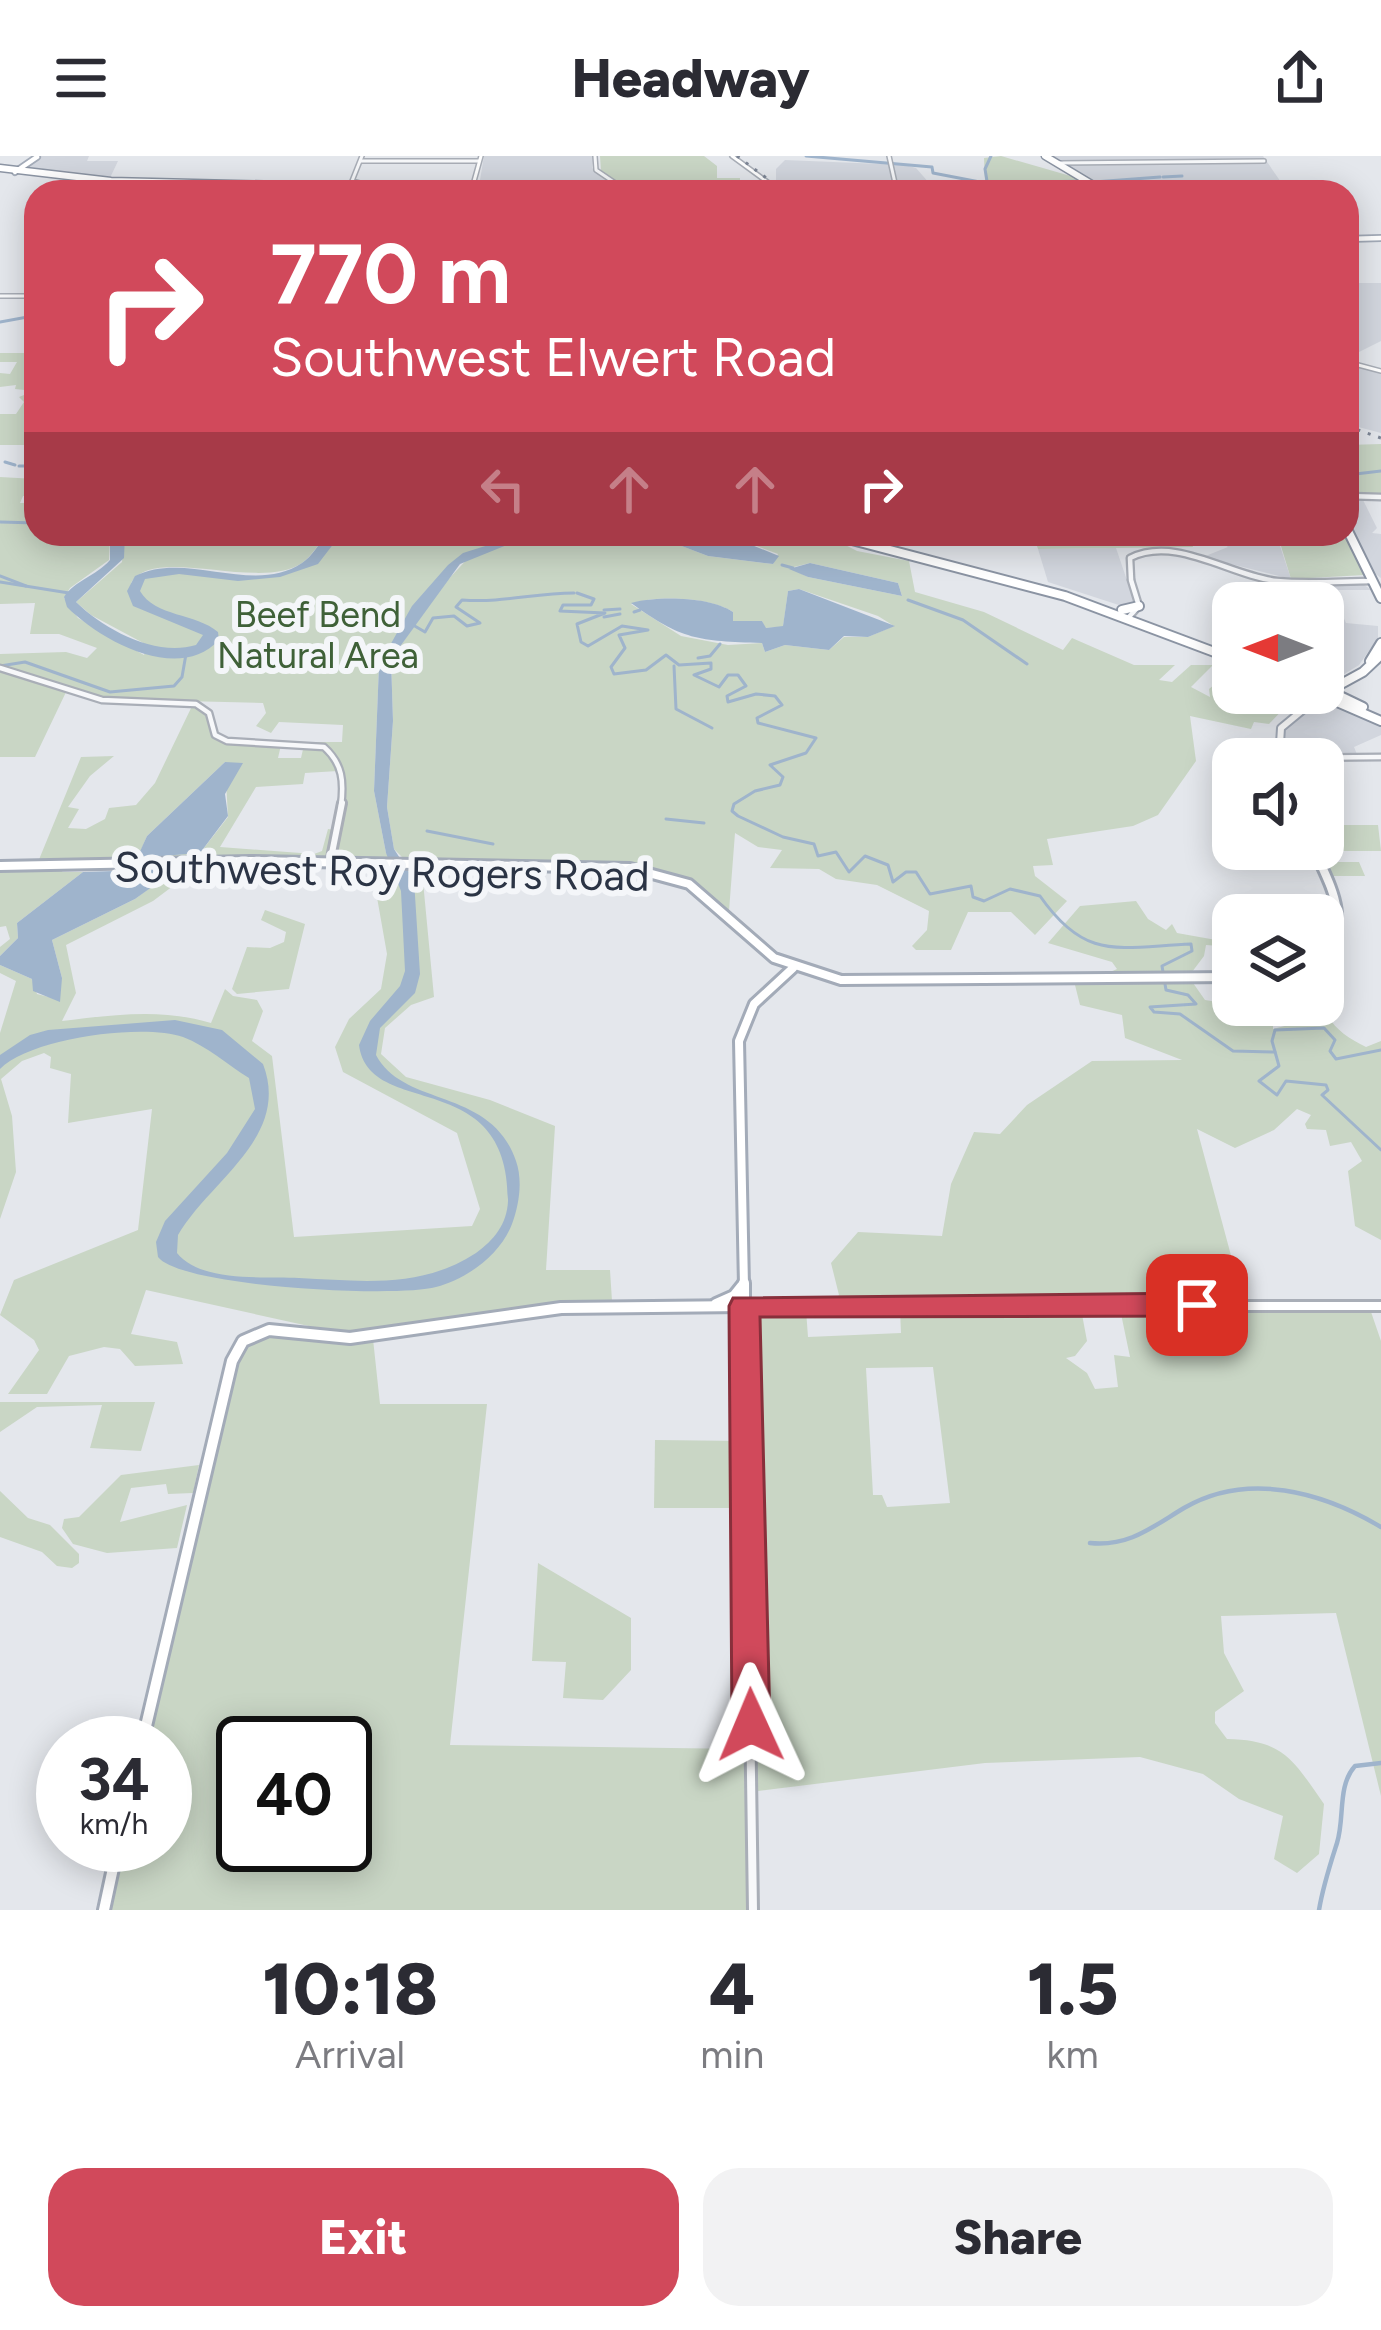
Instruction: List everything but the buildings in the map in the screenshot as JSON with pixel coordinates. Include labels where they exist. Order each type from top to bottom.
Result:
[{"type":"highway","points":[[1045,156],[1086,180]]},
{"type":"highway","points":[[0,169],[98,180]]},
{"type":"highway","points":[[873,546],[1130,612],[1212,647]]},
{"type":"highway","points":[[879,546],[906,555]]},
{"type":"highway","points":[[1356,546],[1377,581],[1381,598]]},
{"type":"highway","points":[[1344,681],[1379,652]]},
{"type":"highway","points":[[1344,698],[1381,719]]},
{"type":"highway","points":[[1344,703],[1366,710]]},
{"type":"highway","points":[[1344,705],[1381,719]]},
{"type":"main road","points":[[17,170],[38,156]]},
{"type":"main road","points":[[732,156],[766,180]]},
{"type":"main road","points":[[1276,738],[1278,728],[1294,714]]},
{"type":"main road","name":"Southwest Roy Rogers Road","points":[[0,866],[614,867],[658,873],[703,893],[761,950],[793,968],[868,983],[1212,977]]},
{"type":"main road","points":[[743,1306],[740,1033],[754,1004],[793,968]]},
{"type":"main road","points":[[708,1306],[738,1293],[744,1279]]},
{"type":"main road","points":[[726,1301],[743,1306]]},
{"type":"main road","points":[[148,1716],[233,1357],[246,1338],[278,1329],[362,1337],[578,1307],[1381,1306]]},
{"type":"main road","points":[[104,1910],[112,1872]]},
{"type":"street","points":[[595,156],[596,170],[610,180]]},
{"type":"street","points":[[362,159],[480,159]]},
{"type":"street","points":[[1060,163],[1264,161]]},
{"type":"street","points":[[1130,612],[1127,557],[1160,548],[1265,578],[1377,581]]},
{"type":"street","points":[[0,668],[102,700],[196,704],[209,713],[215,735],[227,741],[332,748],[341,760],[342,790],[330,863]]},
{"type":"street","points":[[1344,758],[1381,758]]},
{"type":"street","points":[[743,1306],[754,1910]]},
{"type":"shaded area","points":[[41,156],[118,161],[109,180],[24,169]]},
{"type":"shaded area","points":[[484,156],[593,156],[592,168],[608,180],[480,180]]},
{"type":"shaded area","points":[[1049,156],[1263,156],[1280,180],[1088,180]]},
{"type":"shaded area","points":[[785,160],[905,165],[916,168],[926,180],[776,180],[776,169]]},
{"type":"shaded area","points":[[1359,283],[1381,283],[1381,341],[1359,352]]},
{"type":"shaded area","points":[[1359,366],[1381,372],[1381,433],[1359,427]]},
{"type":"shaded area","points":[[1359,498],[1377,528],[1372,533],[1381,534],[1381,578],[1359,546]]},
{"type":"shaded area","points":[[1280,546],[1291,579],[1203,557],[1228,547]]},
{"type":"shaded area","points":[[1116,548],[1133,598],[1128,608],[1048,582],[1038,549]]},
{"type":"shaded area","points":[[1344,583],[1362,583],[1371,590],[1344,590]]},
{"type":"shaded area","points":[[1344,619],[1346,623],[1378,626],[1378,638],[1359,665],[1344,674]]},
{"type":"shaded area","points":[[1344,710],[1381,724],[1381,735],[1354,747],[1358,757],[1344,757],[1344,738],[1282,738],[1287,724],[1303,714],[1344,714]]},
{"type":"green space","points":[[600,156],[704,156],[717,166],[717,178],[740,180],[615,180],[601,171]]},
{"type":"green space","points":[[1001,156],[1085,180],[985,180],[984,158]]},
{"type":"green space","points":[[0,353],[24,353],[24,390],[15,389],[16,385],[0,387],[0,373],[10,374],[17,362],[0,362]]},
{"type":"green space","points":[[24,402],[24,445],[0,445],[0,414],[16,414]]},
{"type":"green space","points":[[1381,444],[1381,496],[1359,495],[1359,445]]},
{"type":"green space","name":"Beef Bend Natural Area","points":[[0,477],[24,478],[20,503],[24,503],[24,546],[110,546],[109,560],[70,588],[64,598],[78,618],[144,655],[147,645],[76,602],[122,562],[124,546],[317,546],[302,563],[283,571],[161,568],[143,572],[131,583],[156,573],[183,571],[262,577],[287,573],[310,559],[320,546],[682,546],[708,556],[773,564],[778,554],[757,546],[847,546],[909,561],[915,592],[984,612],[1063,650],[1072,638],[1134,665],[1175,665],[1159,680],[1172,682],[1191,665],[1212,665],[1191,687],[1210,697],[1212,686],[1212,714],[1279,714],[1269,724],[1254,722],[1251,729],[1190,716],[1196,761],[1158,815],[1133,826],[1047,839],[1053,865],[1033,866],[1035,876],[1067,901],[1035,935],[1011,912],[968,912],[951,950],[916,950],[912,946],[927,930],[929,911],[877,885],[836,879],[819,869],[770,868],[782,850],[758,847],[735,833],[729,911],[702,887],[636,866],[407,862],[394,849],[387,807],[393,721],[391,659],[443,585],[472,554],[453,567],[417,606],[379,665],[374,791],[386,853],[392,862],[334,856],[344,772],[329,748],[313,742],[342,742],[343,725],[279,722],[271,733],[256,726],[266,713],[263,703],[102,699],[67,690],[35,757],[0,757],[0,669],[12,671],[0,667],[0,654],[66,652],[87,658],[97,648],[59,634],[30,634],[35,603],[0,604]],"holes":[[[810,563],[898,583],[902,596],[808,577],[790,568]],[[799,589],[894,626],[868,637],[844,637],[829,650],[785,645],[765,652],[762,643],[728,645],[681,636],[631,604],[654,599],[697,601],[733,612],[733,621],[783,627],[788,591]]]},
{"type":"green space","points":[[1037,546],[1193,547],[1038,549]]},
{"type":"green space","points":[[1281,546],[1350,546],[1365,575],[1291,579]]},
{"type":"green space","points":[[193,704],[203,710],[216,740],[281,745],[278,758],[301,758],[304,745],[334,752],[338,771],[305,773],[303,784],[256,787],[220,847],[314,854],[322,851],[328,829],[334,830],[328,858],[38,862],[81,757],[114,756],[90,776],[68,807],[79,809],[68,828],[86,829],[105,819],[109,808],[136,805],[155,783]],"holes":[[[225,762],[228,817],[200,853],[138,857],[147,836]]]},
{"type":"green space","points":[[1344,825],[1378,825],[1381,851],[1344,851]]},
{"type":"green space","points":[[1344,862],[1359,862],[1365,876],[1331,876],[1329,870],[1344,870]]},
{"type":"green space","points":[[201,865],[153,901],[66,945],[76,993],[62,1021],[155,1014],[211,1023],[225,989],[233,996],[257,1000],[263,1011],[252,1041],[272,1056],[294,1237],[472,1226],[480,1209],[457,1133],[343,1072],[335,1047],[349,1019],[381,989],[387,954],[372,869],[422,871],[434,997],[411,1005],[385,1028],[381,1054],[406,1077],[490,1100],[555,1126],[546,1270],[610,1270],[612,1301],[345,1334],[146,1290],[131,1334],[177,1342],[183,1364],[135,1366],[120,1349],[104,1347],[69,1356],[47,1394],[8,1394],[39,1350],[34,1340],[0,1315],[14,1280],[138,1230],[152,1109],[68,1123],[71,1074],[50,1068],[51,1057],[44,1053],[22,1061],[1,1079],[12,1116],[16,1172],[0,1219],[0,1033],[16,981],[0,973],[0,965],[32,979],[37,994],[53,998],[62,978],[52,940],[135,899],[179,866]]},
{"type":"green space","points":[[63,868],[62,872],[83,872],[17,923],[18,938],[0,956],[0,947],[10,939],[6,926],[0,927],[0,869]]},
{"type":"green space","points":[[1136,901],[1148,919],[1166,930],[1172,924],[1177,933],[1212,939],[1212,945],[1206,945],[1192,972],[1104,975],[1117,969],[1112,962],[1048,943],[1080,906]]},
{"type":"green space","points":[[265,910],[305,924],[289,989],[237,994],[232,989],[247,947],[270,948],[284,942],[286,932],[261,920]]},
{"type":"green space","points":[[1191,980],[1205,1000],[1212,1001],[1212,1026],[1335,1026],[1366,1047],[1381,1041],[1381,1240],[1355,1226],[1348,1171],[1362,1161],[1351,1142],[1330,1146],[1326,1130],[1307,1129],[1311,1115],[1297,1109],[1274,1130],[1235,1148],[1197,1129],[1243,1300],[834,1302],[839,1295],[831,1263],[858,1232],[942,1236],[951,1184],[974,1132],[1000,1134],[1027,1105],[1092,1061],[1182,1060],[1125,1038],[1122,1015],[1080,1005],[1075,985]]},
{"type":"green space","points":[[900,1309],[1081,1309],[1087,1341],[1075,1356],[1066,1358],[1087,1373],[1095,1389],[1118,1387],[1114,1355],[1130,1357],[1120,1309],[1370,1309],[1381,1341],[1381,1796],[1336,1613],[1221,1616],[1224,1653],[1244,1691],[1215,1712],[1215,1723],[1227,1739],[1262,1743],[1285,1755],[1324,1804],[1319,1854],[1297,1873],[1274,1859],[1283,1816],[1239,1799],[1203,1774],[1140,1757],[985,1763],[758,1791],[748,1310],[806,1310],[808,1337],[901,1333]],"holes":[[[933,1367],[950,1503],[887,1507],[882,1495],[873,1495],[866,1368]]]},
{"type":"green space","points":[[273,1332],[373,1339],[380,1404],[487,1404],[450,1745],[744,1749],[747,1910],[109,1910],[118,1872],[192,1872],[192,1716],[154,1716],[238,1354],[246,1344]]},
{"type":"green space","points":[[0,1402],[155,1402],[141,1451],[90,1448],[102,1405],[37,1407],[0,1432]]},
{"type":"green space","points":[[655,1440],[743,1441],[743,1508],[654,1508]]},
{"type":"green space","points":[[199,1465],[193,1493],[168,1494],[166,1484],[131,1488],[120,1522],[187,1505],[177,1548],[107,1553],[73,1544],[62,1528],[64,1519],[79,1517],[121,1475]]},
{"type":"green space","points":[[0,1491],[28,1518],[50,1525],[79,1554],[79,1563],[72,1568],[57,1566],[42,1552],[0,1537]]},
{"type":"green space","points":[[538,1563],[631,1618],[631,1670],[603,1700],[563,1698],[566,1662],[532,1661]]},
{"type":"water","points":[[110,546],[124,546],[124,558],[76,602],[132,638],[180,648],[196,645],[203,635],[133,606],[127,591],[135,576],[176,568],[241,575],[283,572],[306,560],[317,546],[332,546],[318,564],[280,577],[238,581],[179,574],[145,579],[140,591],[155,606],[218,632],[219,640],[202,653],[183,658],[162,658],[119,644],[67,607],[64,597],[68,591],[110,560]]},
{"type":"water","points":[[504,546],[460,564],[391,659],[393,721],[387,807],[394,849],[414,880],[420,974],[415,993],[380,1028],[376,1055],[406,1084],[468,1109],[504,1137],[519,1177],[512,1224],[499,1246],[471,1272],[436,1287],[414,1290],[246,1283],[175,1267],[158,1257],[156,1242],[165,1221],[227,1153],[255,1109],[249,1078],[200,1045],[165,1033],[88,1036],[36,1049],[0,1069],[0,1055],[30,1035],[48,1030],[175,1020],[222,1030],[263,1064],[269,1090],[257,1136],[178,1235],[177,1253],[201,1269],[251,1277],[412,1278],[476,1253],[502,1224],[508,1201],[502,1158],[487,1130],[464,1111],[387,1082],[368,1068],[359,1045],[370,1021],[400,986],[405,971],[401,891],[386,853],[374,791],[379,665],[412,606],[463,553]]},
{"type":"water","points":[[682,546],[754,546],[779,556],[773,564],[708,556]]},
{"type":"water","points":[[810,563],[898,583],[902,596],[789,569]]},
{"type":"water","points":[[799,589],[895,626],[868,637],[844,636],[829,650],[785,645],[765,652],[762,643],[706,639],[678,631],[631,603],[697,600],[733,612],[733,621],[762,621],[766,628],[783,626],[788,591]]},
{"type":"water","points":[[225,762],[243,763],[225,794],[228,816],[200,853],[137,858],[147,836]]},
{"type":"water","points":[[177,869],[135,899],[52,940],[62,978],[60,1002],[33,991],[32,979],[0,965],[0,956],[18,938],[17,923],[83,872]]},
{"type":"waterway","points":[[806,156],[932,167],[933,173],[969,180]]},
{"type":"waterway","points":[[987,180],[985,169],[991,156]]},
{"type":"waterway","points":[[1163,177],[1182,176]]},
{"type":"waterway","points":[[1120,180],[1160,177]]},
{"type":"waterway","points":[[0,322],[24,318]]},
{"type":"waterway","points":[[5,462],[15,465]]},
{"type":"waterway","points":[[19,466],[24,466]]},
{"type":"waterway","points":[[1359,474],[1381,471]]},
{"type":"waterway","points":[[0,522],[24,523]]},
{"type":"waterway","points":[[782,565],[793,568]]},
{"type":"waterway","points":[[0,576],[26,586]]},
{"type":"waterway","points":[[0,582],[69,593]]},
{"type":"waterway","points":[[413,625],[425,632],[433,618],[454,616],[467,626],[480,623],[456,607],[462,600],[574,593]]},
{"type":"waterway","points":[[577,593],[594,599],[591,605],[563,605],[560,611],[605,613],[577,624],[581,642],[588,646],[622,626],[648,630],[619,635],[625,648],[611,667],[614,674],[646,670],[666,655],[679,665],[711,663],[711,669],[694,675],[719,687],[728,675],[738,675],[746,686],[727,696],[728,702],[756,694],[775,696],[782,705],[757,718],[758,723],[816,738],[806,753],[770,765],[783,777],[780,785],[755,791],[734,804],[732,811],[738,816],[783,837],[814,844],[818,856],[836,852],[849,872],[865,856],[888,865],[893,882],[906,872],[916,872],[930,894],[971,886],[973,897],[984,901],[1010,889],[1040,896],[1073,932],[1105,946],[1191,944],[1192,951],[1162,966],[1166,990],[1188,995],[1196,1004],[1150,1007],[1154,1012],[1180,1014],[1233,1051],[1275,1052]]},
{"type":"waterway","points":[[908,600],[963,620],[1027,664]]},
{"type":"waterway","points":[[604,610],[620,609]]},
{"type":"waterway","points":[[634,612],[640,610]]},
{"type":"waterway","points":[[604,617],[620,614]]},
{"type":"waterway","points":[[698,658],[710,656],[720,644]]},
{"type":"waterway","points":[[0,666],[25,662],[110,692],[174,686],[182,677],[186,654]]},
{"type":"waterway","points":[[674,666],[676,709],[712,728]]},
{"type":"waterway","points":[[666,819],[704,823]]},
{"type":"waterway","points":[[427,831],[493,844]]},
{"type":"waterway","points":[[1381,1050],[1336,1059],[1330,1051],[1335,1040],[1324,1028],[1275,1030],[1272,1041],[1279,1066],[1259,1081],[1277,1095],[1286,1081],[1326,1085],[1328,1090],[1322,1095],[1381,1150]]},
{"type":"waterway","points":[[1090,1543],[1128,1539],[1184,1508],[1233,1490],[1284,1490],[1310,1496],[1381,1527]]},
{"type":"waterway","points":[[1319,1910],[1349,1774],[1355,1766],[1381,1763]]},
{"type":"railway","points":[[737,156],[769,180]]},
{"type":"railway","points":[[1359,430],[1381,438]]},
{"type":"route","points":[[751,1725],[744,1306],[1197,1305]]}]
